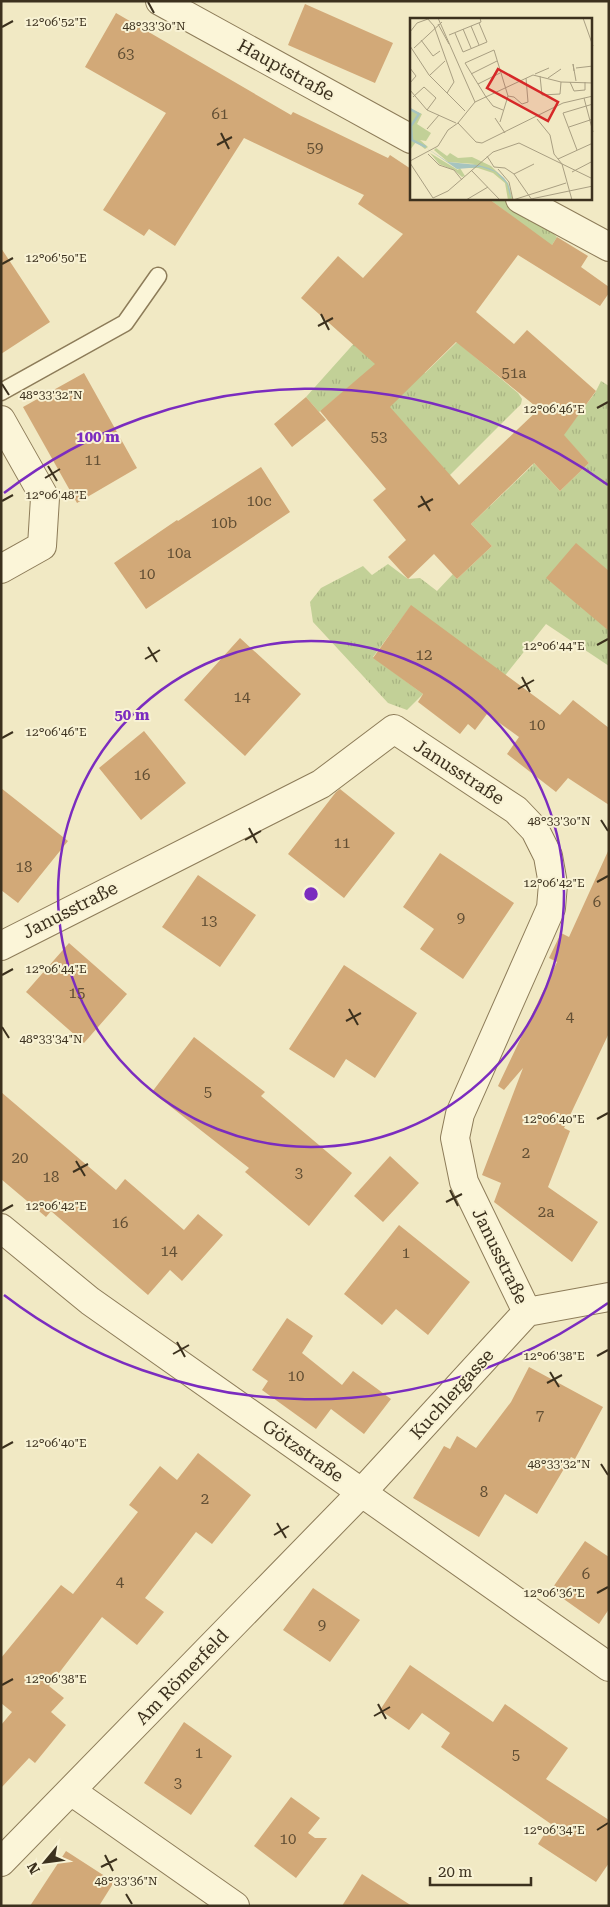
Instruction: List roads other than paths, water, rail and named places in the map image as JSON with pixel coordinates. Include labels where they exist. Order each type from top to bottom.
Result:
[{"type":"street","name":"Hauptstraße","points":[[160,1],[410,138]]},
{"type":"street","points":[[522,200],[609,247]]},
{"type":"street","points":[[1,420],[45,498],[42,546],[1,569]]},
{"type":"street","name":"Janusstraße","points":[[1,946],[322,784],[394,729],[516,810],[534,830],[548,856],[554,884],[551,908],[460,1114],[455,1138],[464,1182],[527,1312]]},
{"type":"street","name":"Götzstraße","points":[[1,1228],[90,1300],[609,1667]]},
{"type":"street","points":[[527,1312],[609,1297]]},
{"type":"street","name":"Kuchlergasse","points":[[362,1492],[527,1312]]},
{"type":"street","name":"Am Römerfeld","points":[[1,1862],[362,1492]]},
{"type":"street","points":[[71,1791],[235,1906]]},
{"type":"lane","points":[[1,392],[125,323],[158,276]]}]
